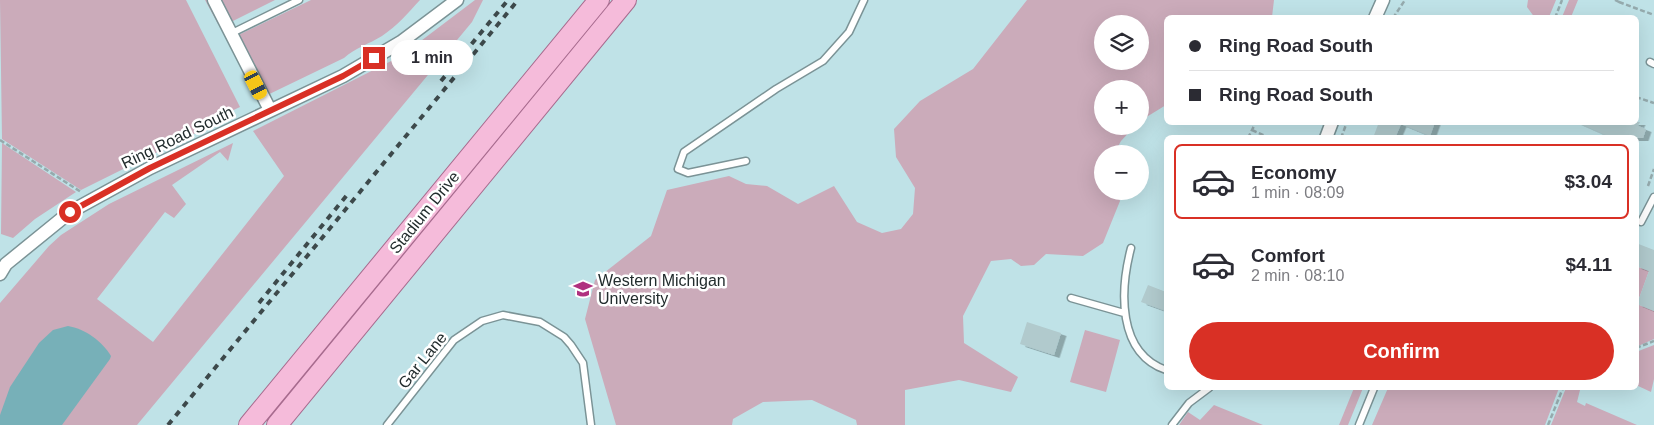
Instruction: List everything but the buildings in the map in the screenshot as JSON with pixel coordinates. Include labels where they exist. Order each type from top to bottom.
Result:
[{"type":"main road","name":"Stadium Drive","points":[[249,425],[599,0]]},
{"type":"main road","name":"Stadium Drive","points":[[276,425],[626,0]]},
{"type":"street","points":[[214,0],[270,110]]},
{"type":"street","name":"Ring Road South","points":[[0,274],[6,264],[70,212],[150,168],[343,76],[401,42],[457,0]]},
{"type":"street","points":[[1376,15],[1383,0]]},
{"type":"lane","points":[[230,34],[298,0]]},
{"type":"lane","points":[[746,161],[688,173],[678,169],[684,152],[776,89],[823,61],[849,32],[864,0]]},
{"type":"lane","points":[[1641,222],[1654,197]]},
{"type":"lane","points":[[1131,248],[1126,267],[1124,312],[1138,353],[1164,369]]},
{"type":"lane","points":[[1071,298],[1124,312]]},
{"type":"lane","name":"Gar Lane","points":[[387,425],[454,340],[482,321],[504,315],[540,322],[564,337],[583,363],[591,425]]},
{"type":"lane","points":[[1172,425],[1189,403],[1206,390]]},
{"type":"lane","points":[[1359,425],[1373,390]]},
{"type":"path","points":[[1396,15],[1405,0]]},
{"type":"path","points":[[1556,15],[1562,0]]},
{"type":"path","points":[[1615,0],[1654,15]]},
{"type":"path","points":[[1639,98],[1654,103]]},
{"type":"path","points":[[1250,135],[1254,126]]},
{"type":"path","points":[[1252,130],[1263,135]]},
{"type":"path","points":[[0,140],[82,192]]},
{"type":"path","points":[[1648,186],[1654,169]]},
{"type":"path","points":[[1639,347],[1654,341]]},
{"type":"path","points":[[1548,425],[1562,390]]},
{"type":"shaded area","name":"Western Michigan University","points":[[0,0],[1654,0],[1654,425],[0,425]]},
{"type":"shaded area","points":[[0,0],[186,0],[240,107],[219,117],[216,123],[81,190],[2,139]]},
{"type":"shaded area","points":[[205,0],[275,0],[223,26],[218,24]]},
{"type":"shaded area","points":[[311,0],[420,0],[397,24],[382,36],[344,58],[257,100],[228,40]]},
{"type":"shaded area","points":[[475,0],[483,0],[472,22],[137,425],[0,425],[0,303],[49,246],[61,235],[109,204],[233,143],[228,161],[220,152],[172,185],[186,204],[174,218],[165,212],[97,299],[153,342],[284,176],[253,131],[401,56]]},
{"type":"shaded area","points":[[1027,0],[1274,0],[1272,15],[1164,15],[1164,106],[1149,115],[1149,80],[1094,80],[1094,135],[1127,135],[1119,145],[1094,145],[1094,200],[1120,201],[1103,243],[1083,256],[1046,254],[1034,265],[1021,266],[1011,259],[991,261],[963,316],[964,343],[1018,377],[1011,392],[959,380],[905,390],[905,425],[857,425],[856,420],[812,400],[763,402],[733,419],[732,425],[616,425],[585,319],[595,280],[651,236],[667,190],[729,176],[746,184],[767,186],[798,204],[834,186],[857,222],[882,233],[901,229],[913,214],[915,188],[896,157],[894,129],[920,101],[973,69]]},
{"type":"shaded area","points":[[1528,0],[1556,0],[1550,15],[1533,15],[1527,7]]},
{"type":"shaded area","points":[[1569,0],[1578,0],[1572,15],[1563,15]]},
{"type":"shaded area","points":[[2,143],[76,192],[35,219],[13,238],[1,234]]},
{"type":"shaded area","points":[[1639,267],[1649,271],[1639,298]]},
{"type":"shaded area","points":[[1639,305],[1654,311],[1654,339],[1639,346]]},
{"type":"shaded area","points":[[68,326],[87,333],[98,341],[111,356],[110,359],[62,425],[0,425],[0,415],[10,387],[39,343],[53,330]]},
{"type":"shaded area","points":[[1085,330],[1120,340],[1106,392],[1070,382]]},
{"type":"shaded area","points":[[1654,345],[1654,379],[1651,392],[1639,386],[1639,351]]},
{"type":"shaded area","points":[[1353,390],[1362,390],[1348,425],[1339,425]]},
{"type":"shaded area","points":[[1387,390],[1558,390],[1545,425],[1372,425]]},
{"type":"shaded area","points":[[1565,390],[1580,390],[1577,402],[1585,406],[1586,403],[1637,425],[1551,425]]},
{"type":"shaded area","points":[[1214,405],[1263,425],[1179,425],[1188,412],[1200,420]]},
{"type":"railway","points":[[441,81],[508,0]]},
{"type":"railway","points":[[168,425],[518,0]]},
{"type":"railway","points":[[259,303],[347,195]]},
{"type":"place","name":"Western Michigan University","points":[[583,289]]},
{"type":"route","points":[[70,212],[150,168],[343,76],[374,58]]}]
